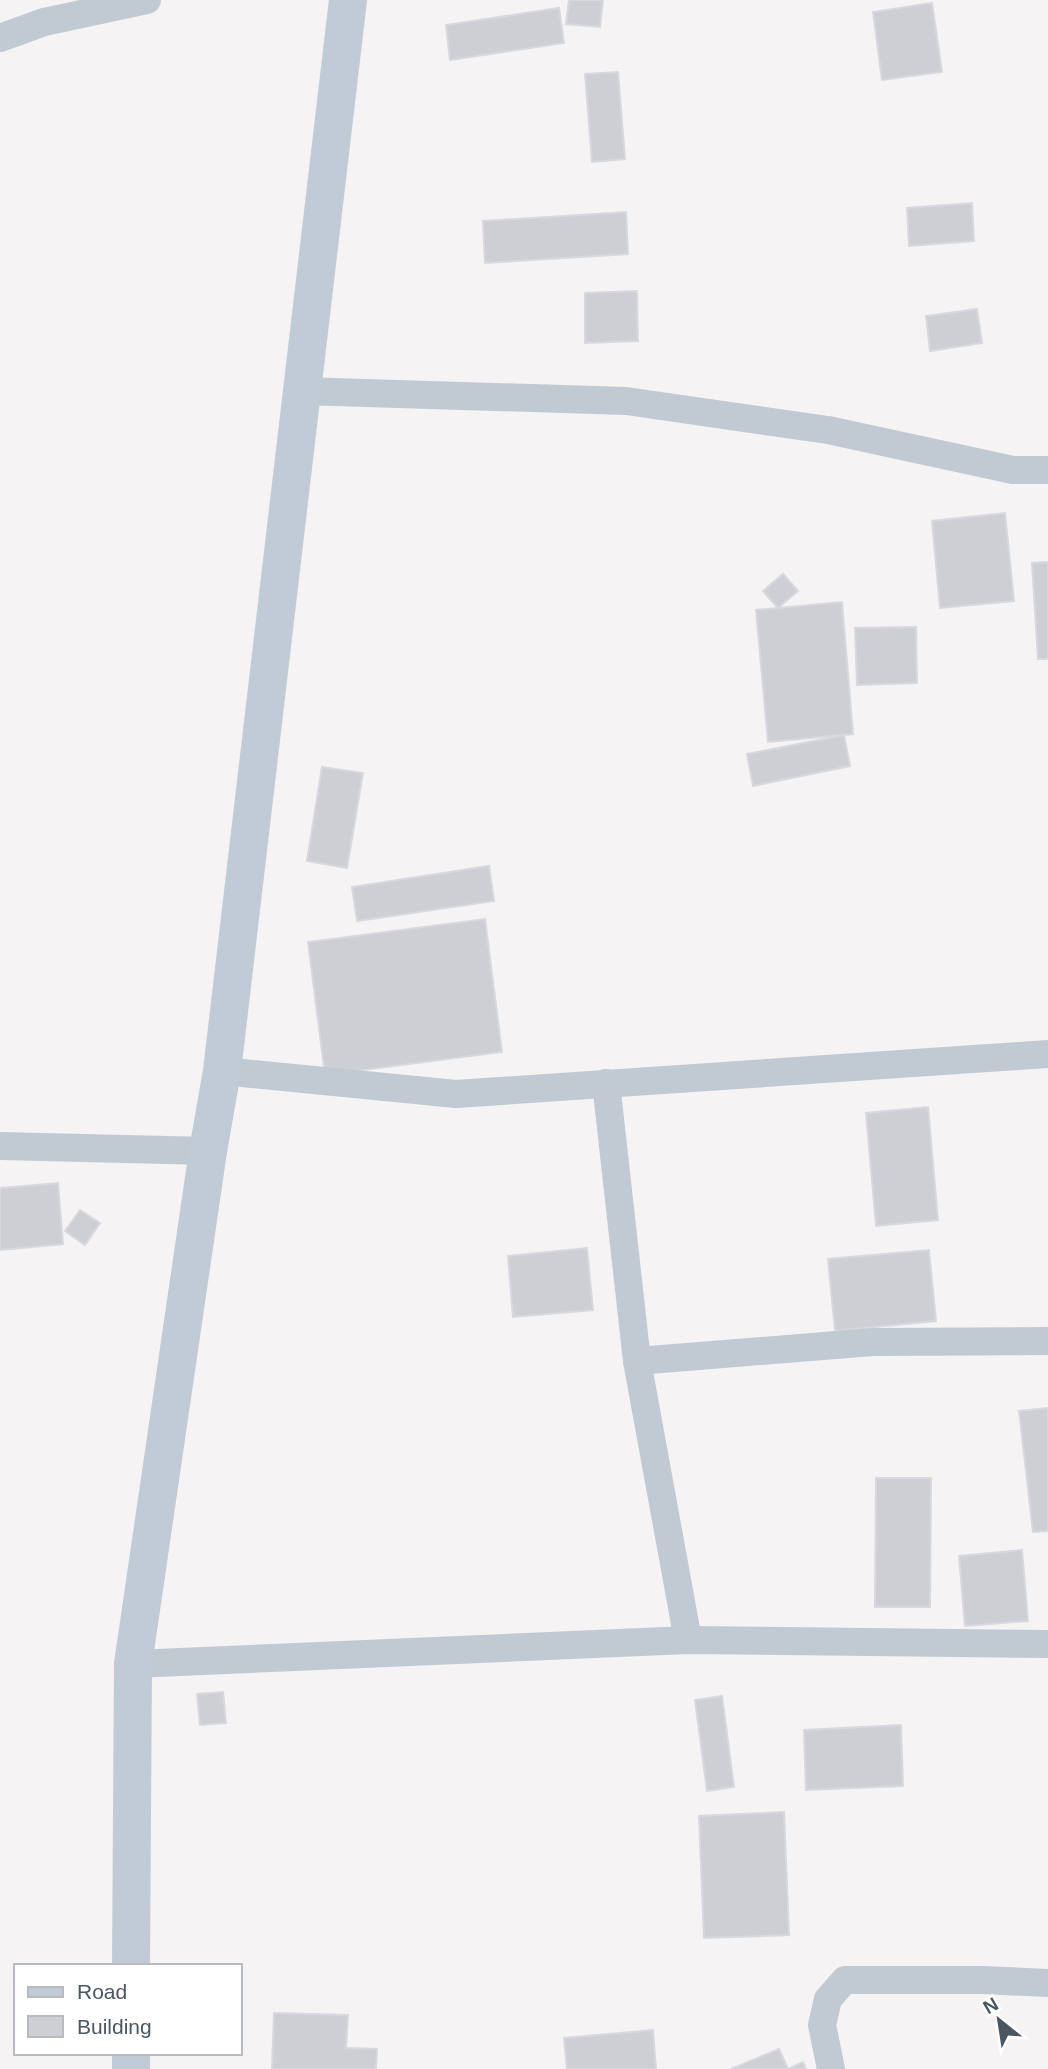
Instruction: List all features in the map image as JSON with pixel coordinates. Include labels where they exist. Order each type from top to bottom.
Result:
[{"type":"main road","points":[[131,1964],[133,1664],[222,1071],[348,0]]},
{"type":"street","points":[[0,38],[44,22],[146,0]]},
{"type":"street","points":[[302,391],[626,401],[828,430],[1013,470],[1048,470]]},
{"type":"street","points":[[222,1071],[456,1094],[1048,1054]]},
{"type":"street","points":[[606,1083],[637,1361],[688,1640]]},
{"type":"street","points":[[0,1146],[208,1151]]},
{"type":"street","points":[[637,1361],[873,1342],[1048,1341]]},
{"type":"street","points":[[133,1664],[688,1640],[1048,1644]]},
{"type":"street","points":[[831,2069],[822,2025],[828,1999],[845,1980],[1048,1983]]},
{"type":"building","points":[[569,0],[603,0],[600,27],[566,24]]},
{"type":"building","points":[[932,3],[942,72],[882,80],[873,12]]},
{"type":"building","points":[[559,8],[564,43],[450,60],[446,25]]},
{"type":"building","points":[[618,72],[625,159],[592,162],[585,74]]},
{"type":"building","points":[[972,203],[974,241],[909,246],[907,208]]},
{"type":"building","points":[[626,212],[628,254],[485,263],[483,221]]},
{"type":"building","points":[[637,291],[638,341],[585,343],[585,293]]},
{"type":"building","points":[[977,309],[982,343],[930,351],[926,316]]},
{"type":"building","points":[[1005,513],[1014,601],[940,608],[932,521]]},
{"type":"building","points":[[1048,562],[1048,659],[1038,659],[1032,563]]},
{"type":"building","points":[[783,574],[798,591],[778,608],[763,591]]},
{"type":"building","points":[[842,602],[853,734],[768,742],[756,610]]},
{"type":"building","points":[[916,627],[917,683],[857,685],[855,628]]},
{"type":"building","points":[[844,735],[850,766],[753,786],[747,754]]},
{"type":"building","points":[[322,767],[363,773],[347,868],[307,861]]},
{"type":"building","points":[[489,866],[494,901],[357,921],[352,887]]},
{"type":"building","points":[[485,919],[502,1052],[325,1075],[308,942]]},
{"type":"building","points":[[928,1107],[938,1220],[876,1226],[866,1113]]},
{"type":"building","points":[[58,1183],[63,1244],[0,1250],[0,1188]]},
{"type":"building","points":[[80,1210],[100,1223],[85,1245],[65,1231]]},
{"type":"building","points":[[587,1248],[593,1310],[513,1317],[508,1256]]},
{"type":"building","points":[[929,1250],[936,1321],[835,1331],[828,1259]]},
{"type":"building","points":[[1048,1408],[1048,1531],[1033,1532],[1019,1411]]},
{"type":"building","points":[[876,1478],[931,1478],[930,1607],[875,1607]]},
{"type":"building","points":[[1022,1550],[1028,1621],[965,1626],[959,1556]]},
{"type":"building","points":[[223,1692],[226,1723],[200,1725],[197,1694]]},
{"type":"building","points":[[722,1696],[734,1787],[707,1791],[695,1700]]},
{"type":"building","points":[[901,1725],[903,1786],[806,1790],[804,1730]]},
{"type":"building","points":[[784,1812],[789,1935],[704,1938],[699,1816]]},
{"type":"building","points":[[274,2013],[348,2015],[346,2048],[377,2049],[376,2069],[272,2069]]},
{"type":"building","points":[[653,2030],[656,2069],[567,2069],[564,2038]]},
{"type":"building","points":[[779,2049],[788,2069],[731,2069]]},
{"type":"building","points":[[803,2062],[806,2069],[788,2069]]}]
